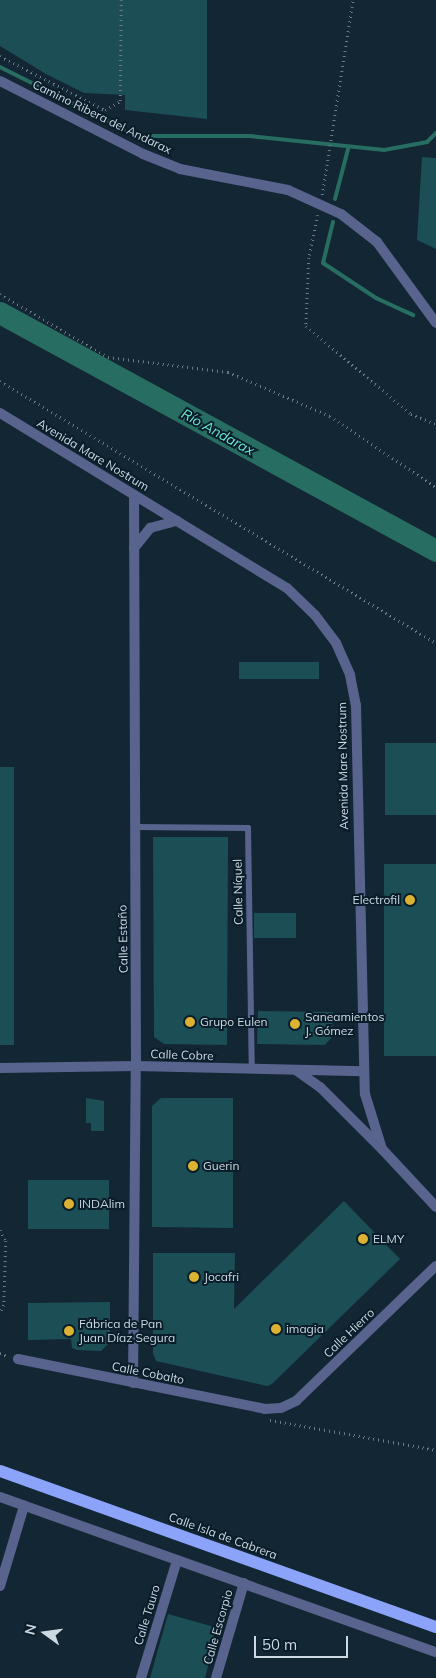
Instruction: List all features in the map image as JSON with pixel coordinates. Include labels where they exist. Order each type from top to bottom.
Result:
[{"type":"main road","name":"Calle Isla de Cabrera","points":[[0,1471],[436,1627]]},
{"type":"street","name":"Camino Ribera del Andarax","points":[[0,80],[143,154],[180,169],[275,187],[342,214],[377,242],[436,323]]},
{"type":"street","name":"Avenida Mare Nostrum","points":[[0,413],[287,588],[315,615],[336,643],[350,675],[356,705],[363,1071],[365,1094],[382,1149]]},
{"type":"street","name":"Calle Estaño","points":[[133,1383],[136,1066],[134,495]]},
{"type":"street","points":[[134,548],[150,528],[177,521]]},
{"type":"street","name":"Calle Cobre","points":[[0,1068],[136,1066],[363,1071]]},
{"type":"street","name":"Avenida Mare Nostrum","points":[[294,1069],[320,1087],[436,1206]]},
{"type":"street","name":"Calle Hierro","points":[[273,1409],[296,1401],[436,1266]]},
{"type":"street","name":"Calle Cobalto","points":[[18,1359],[273,1409]]},
{"type":"street","points":[[0,1497],[436,1652]]},
{"type":"street","points":[[0,1586],[24,1506]]},
{"type":"street","name":"Calle Tauro","points":[[141,1678],[177,1560]]},
{"type":"street","name":"Calle Escorpio","points":[[216,1678],[244,1583]]},
{"type":"lane","name":"Calle Níquel","points":[[134,827],[248,828],[252,1070]]},
{"type":"path","points":[[0,56],[105,110],[120,101],[121,0]]},
{"type":"path","points":[[353,0],[330,152],[326,206],[309,258],[306,326],[411,414],[436,424]]},
{"type":"path","points":[[0,294],[108,357],[228,372],[330,416],[436,487]]},
{"type":"path","points":[[0,381],[436,643]]},
{"type":"path","points":[[0,1230],[6,1241],[4,1305],[0,1313]]},
{"type":"path","points":[[260,1419],[436,1450]]},
{"type":"building","points":[[0,0],[207,0],[207,119],[125,110],[125,95],[84,93],[46,74],[0,46]]},
{"type":"building","points":[[422,157],[436,158],[436,249],[417,240]]},
{"type":"building","points":[[239,662],[319,662],[319,679],[239,679]]},
{"type":"building","points":[[385,743],[436,743],[436,815],[385,815]]},
{"type":"building","points":[[0,767],[14,767],[14,1045],[0,1045]]},
{"type":"building","points":[[153,837],[228,837],[227,1045],[164,1044],[154,1037]]},
{"type":"building","points":[[384,864],[436,864],[436,1056],[384,1056]]},
{"type":"building","points":[[254,913],[296,913],[296,938],[254,938]]},
{"type":"building","name":"Saneamientos J. Gómez","points":[[258,1011],[333,1012],[332,1037],[325,1045],[257,1044]]},
{"type":"building","points":[[86,1098],[104,1101],[104,1131],[91,1131],[91,1123],[86,1123]]},
{"type":"building","name":"Guerin","points":[[161,1098],[233,1098],[233,1228],[152,1227],[152,1106]]},
{"type":"building","name":"INDAlim","points":[[28,1180],[109,1180],[109,1229],[28,1229]]},
{"type":"building","points":[[344,1201],[400,1259],[272,1384],[267,1386],[156,1361],[153,1353],[153,1253],[235,1253],[234,1309]]},
{"type":"building","name":"Fábrica de Pan Juan Díaz Segura","points":[[110,1302],[110,1342],[101,1351],[72,1348],[71,1339],[28,1340],[28,1303]]},
{"type":"building","points":[[168,1614],[218,1628],[205,1678],[150,1678]]},
{"type":"waterway","points":[[0,67],[138,136],[250,136],[384,150],[427,142],[436,133]]},
{"type":"waterway","points":[[335,199],[348,149]]},
{"type":"waterway","points":[[333,222],[323,263],[376,298],[413,315]]},
{"type":"waterway","name":"Río Andarax","points":[[0,313],[436,551]]},
{"type":"place","name":"Electrofil","points":[[410,900]]},
{"type":"place","name":"Grupo Eulen","points":[[190,1022]]},
{"type":"place","name":"Saneamientos J. Gómez","points":[[295,1024]]},
{"type":"place","name":"Guerin","points":[[193,1166]]},
{"type":"place","name":"INDAlim","points":[[69,1204]]},
{"type":"place","name":"ELMY","points":[[363,1239]]},
{"type":"place","name":"Jocafri","points":[[194,1277]]},
{"type":"place","name":"imagia","points":[[276,1329]]},
{"type":"place","name":"Fábrica de Pan Juan Díaz Segura","points":[[69,1331]]}]
